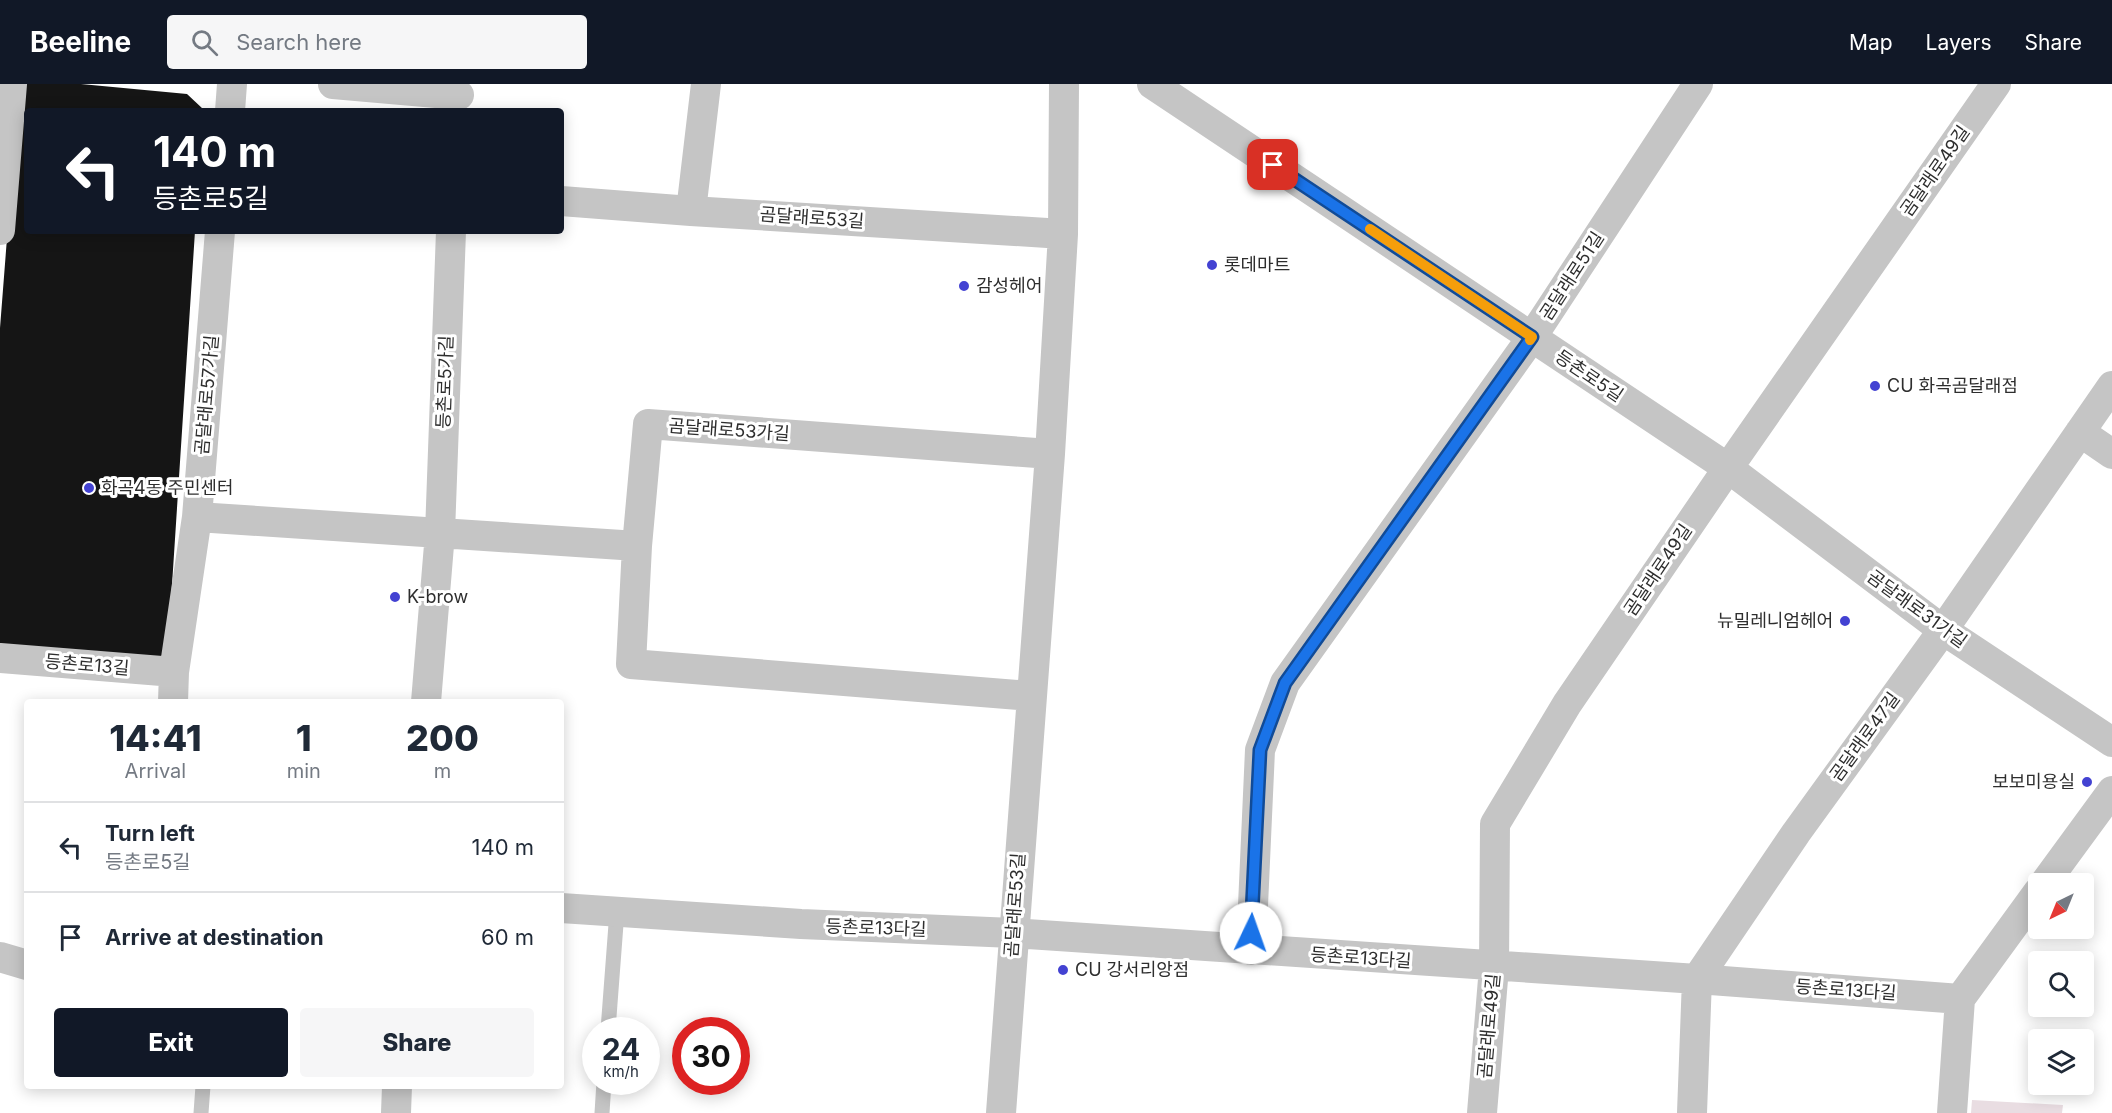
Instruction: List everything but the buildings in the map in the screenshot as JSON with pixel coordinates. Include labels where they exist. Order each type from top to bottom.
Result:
[{"type":"street","points":[[0,230],[12,84]]},
{"type":"street","points":[[230,108],[232,84]]},
{"type":"street","points":[[333,84],[381,86],[459,96]]},
{"type":"street","points":[[692,211],[706,84]]},
{"type":"street","name":"곰달래로53길","points":[[1001,1113],[1030,696],[1050,454],[1063,234],[1064,84]]},
{"type":"street","name":"곰달래로51길","points":[[1251,950],[1260,750],[1285,683],[1532,337],[1698,84]]},
{"type":"street","name":"곰달래로49길","points":[[1482,1113],[1494,967],[1495,824],[1567,704],[1728,468],[1996,84]]},
{"type":"street","name":"등촌로5길","points":[[1170,89],[1728,468]]},
{"type":"street","name":"곰달래로53길","points":[[564,201],[1063,234]]},
{"type":"street","name":"곰달래로57가길","points":[[173,699],[174,672],[197,517],[220,234]]},
{"type":"street","name":"등촌로5가길","points":[[426,699],[440,533],[451,234]]},
{"type":"street","name":"곰달래로47길","points":[[1697,979],[1796,833],[1943,630],[2112,386]]},
{"type":"street","name":"곰달래로53가길","points":[[1030,696],[631,664],[637,546],[648,424],[1050,454]]},
{"type":"street","points":[[2080,432],[2112,454]]},
{"type":"street","name":"곰달래로31가길","points":[[1728,468],[1943,630],[2112,742]]},
{"type":"street","points":[[197,517],[637,546]]},
{"type":"street","name":"등촌로13길","points":[[0,658],[174,672]]},
{"type":"street","points":[[2052,873],[2112,792]]},
{"type":"street","points":[[1952,1113],[1960,999],[2028,906]]},
{"type":"street","name":"등촌로13다길","points":[[564,908],[801,924],[1013,933],[1960,999]]},
{"type":"street","points":[[0,957],[24,964]]},
{"type":"street","points":[[1692,1113],[1697,979]]},
{"type":"street","points":[[396,1113],[398,1089]]},
{"type":"lane","points":[[609,1017],[617,911]]},
{"type":"lane","points":[[201,1113],[204,1089]]},
{"type":"lane","points":[[602,1113],[603,1095]]},
{"type":"shaded area","points":[[1972,1100],[2063,1105],[2062,1113],[1971,1113]]},
{"type":"slow traffic","points":[[1370,229],[1532,337],[1530,340]]},
{"type":"place","name":"롯데마트","points":[[1212,265]]},
{"type":"place","name":"감성헤어","points":[[964,286]]},
{"type":"place","name":"CU 화곡곰달래점","points":[[1875,386]]},
{"type":"place","name":"화곡4동 주민센터","points":[[89,488]]},
{"type":"place","name":"K-brow","points":[[395,597]]},
{"type":"place","name":"뉴밀레니엄헤어","points":[[1845,621]]},
{"type":"place","name":"보보미용실","points":[[2087,782]]},
{"type":"place","name":"CU 강서리앙점","points":[[1063,970]]},
{"type":"route","points":[[1251,933],[1260,750],[1285,683],[1532,337],[1273,165]]}]
